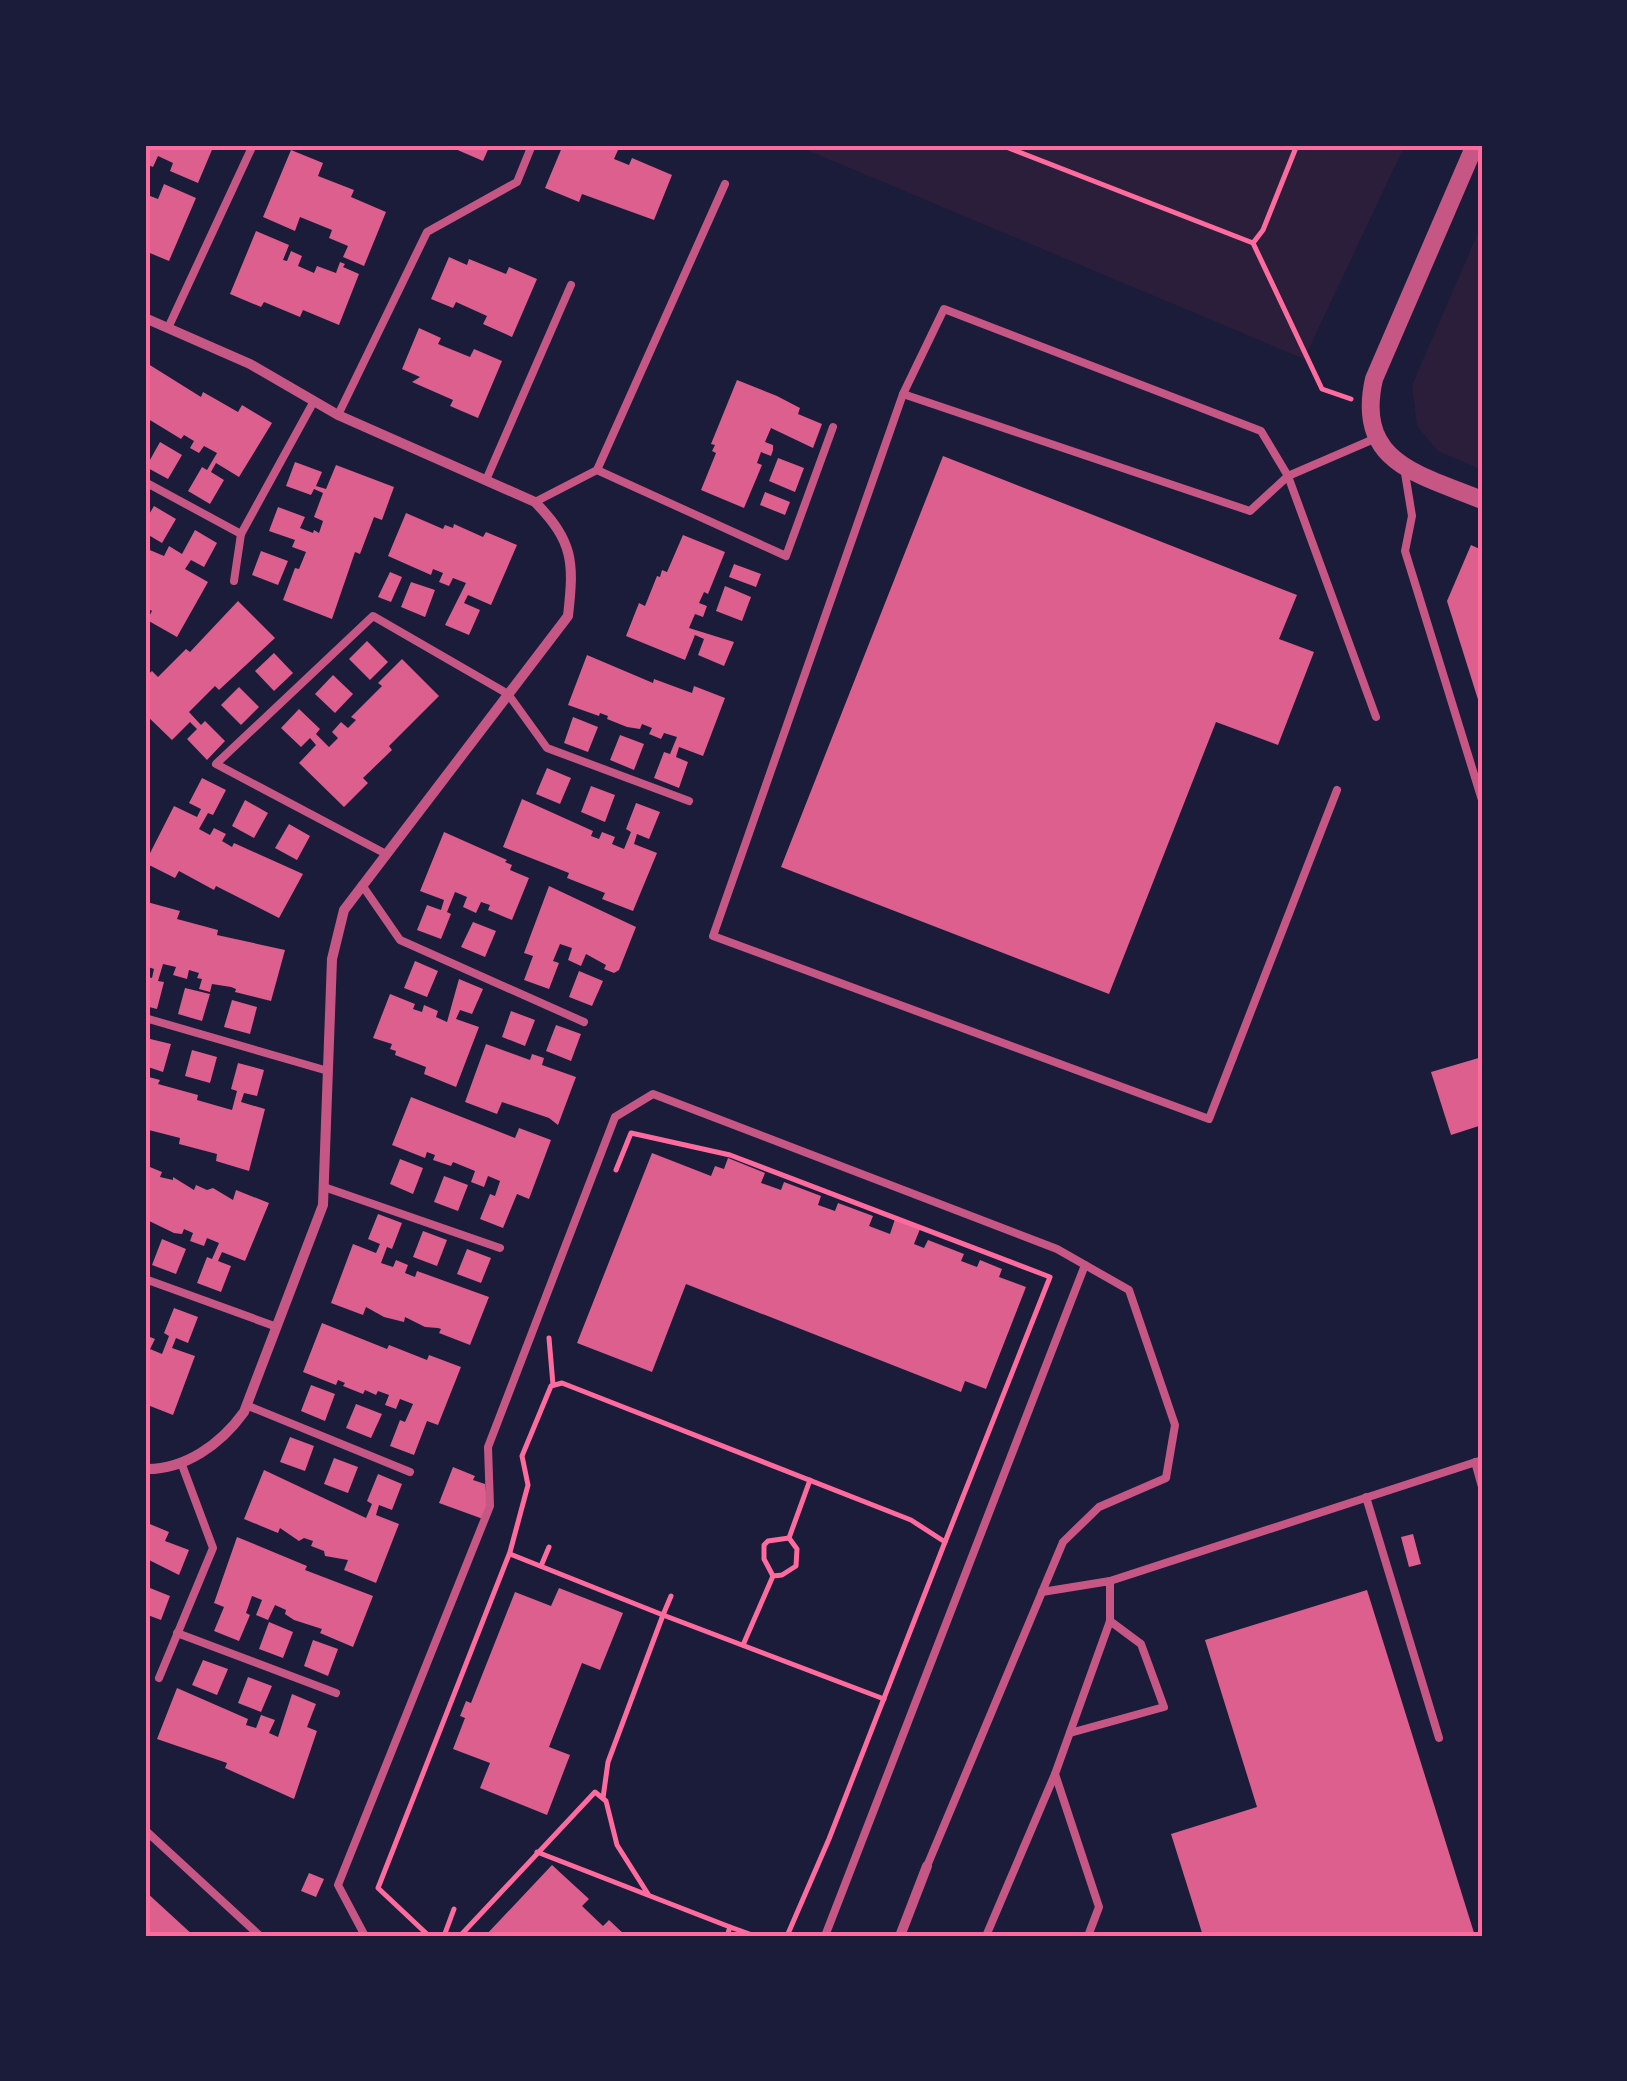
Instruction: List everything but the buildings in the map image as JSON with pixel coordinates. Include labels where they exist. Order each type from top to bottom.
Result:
[{"type":"street","points":[[1476,145],[1374,380],[1368,404],[1374,439],[1404,467],[1482,500]]},
{"type":"street","points":[[145,318],[250,364],[338,415],[535,502],[556,523],[573,567],[568,616],[344,910],[332,959],[323,1206],[246,1405],[229,1433],[182,1465],[145,1469]]},
{"type":"street","points":[[900,1936],[927,1866]]},
{"type":"lane","points":[[338,415],[427,232],[517,182],[532,145]]},
{"type":"lane","points":[[168,328],[254,146]]},
{"type":"lane","points":[[535,502],[597,470],[725,184]]},
{"type":"lane","points":[[486,480],[571,285]]},
{"type":"lane","points":[[1338,790],[1209,1119],[713,936],[903,394],[944,309],[1262,431],[1288,476],[1376,718]]},
{"type":"lane","points":[[903,394],[1250,512],[1288,476],[1374,439]]},
{"type":"lane","points":[[234,581],[241,534],[314,401]]},
{"type":"lane","points":[[597,470],[786,556],[833,426]]},
{"type":"lane","points":[[1404,467],[1412,516],[1405,552],[1482,800]]},
{"type":"lane","points":[[145,482],[241,534]]},
{"type":"lane","points":[[386,854],[216,764],[374,616],[508,694],[547,748],[689,801]]},
{"type":"lane","points":[[362,885],[400,940],[584,1022]]},
{"type":"lane","points":[[145,1018],[328,1070]]},
{"type":"lane","points":[[365,1936],[338,1885],[490,1506],[488,1447],[615,1117],[653,1094],[1057,1248],[1130,1290],[1174,1425],[1166,1478],[1099,1507],[1063,1542],[927,1866]]},
{"type":"lane","points":[[324,1187],[500,1248]]},
{"type":"lane","points":[[825,1936],[1086,1265]]},
{"type":"lane","points":[[145,1279],[276,1326]]},
{"type":"lane","points":[[246,1405],[410,1472]]},
{"type":"lane","points":[[1042,1592],[1110,1581],[1478,1461],[1482,1488]]},
{"type":"lane","points":[[159,1678],[213,1548],[182,1465]]},
{"type":"lane","points":[[1366,1497],[1439,1738]]},
{"type":"lane","points":[[986,1936],[1054,1774],[1110,1622],[1110,1581]]},
{"type":"lane","points":[[1070,1733],[1164,1707],[1141,1644],[1110,1622]]},
{"type":"lane","points":[[177,1634],[336,1693]]},
{"type":"lane","points":[[1054,1774],[1099,1907],[1088,1936]]},
{"type":"lane","points":[[145,1830],[260,1936]]},
{"type":"path","points":[[1001,145],[1252,243],[1322,389],[1368,404]]},
{"type":"path","points":[[1252,243],[1263,230],[1296,145]]},
{"type":"path","points":[[611,1184],[631,1133],[730,1156],[1050,1276],[829,1839],[787,1936]]},
{"type":"path","points":[[429,1936],[378,1888],[510,1554],[528,1485],[522,1456],[553,1385],[549,1338]]},
{"type":"path","points":[[553,1385],[562,1384],[911,1520],[945,1542]]},
{"type":"path","points":[[993,1425],[1002,1429]]},
{"type":"path","points":[[789,1538],[810,1480]]},
{"type":"path","points":[[773,1576],[796,1566],[797,1548],[789,1538]]},
{"type":"path","points":[[773,1576],[764,1559],[764,1545],[789,1538]]},
{"type":"path","points":[[540,1566],[548,1547]]},
{"type":"path","points":[[510,1554],[884,1700]]},
{"type":"path","points":[[743,1645],[773,1576]]},
{"type":"path","points":[[603,1798],[608,1762],[671,1596]]},
{"type":"path","points":[[460,1936],[595,1792],[606,1801],[617,1845],[648,1894]]},
{"type":"path","points":[[537,1852],[754,1936]]},
{"type":"path","points":[[444,1936],[454,1909]]},
{"type":"path","points":[[727,1936],[730,1926]]},
{"type":"shaded area","points":[[795,145],[1405,145],[1304,359]]},
{"type":"shaded area","points":[[1482,224],[1482,470],[1438,451],[1417,426],[1412,385]]}]
